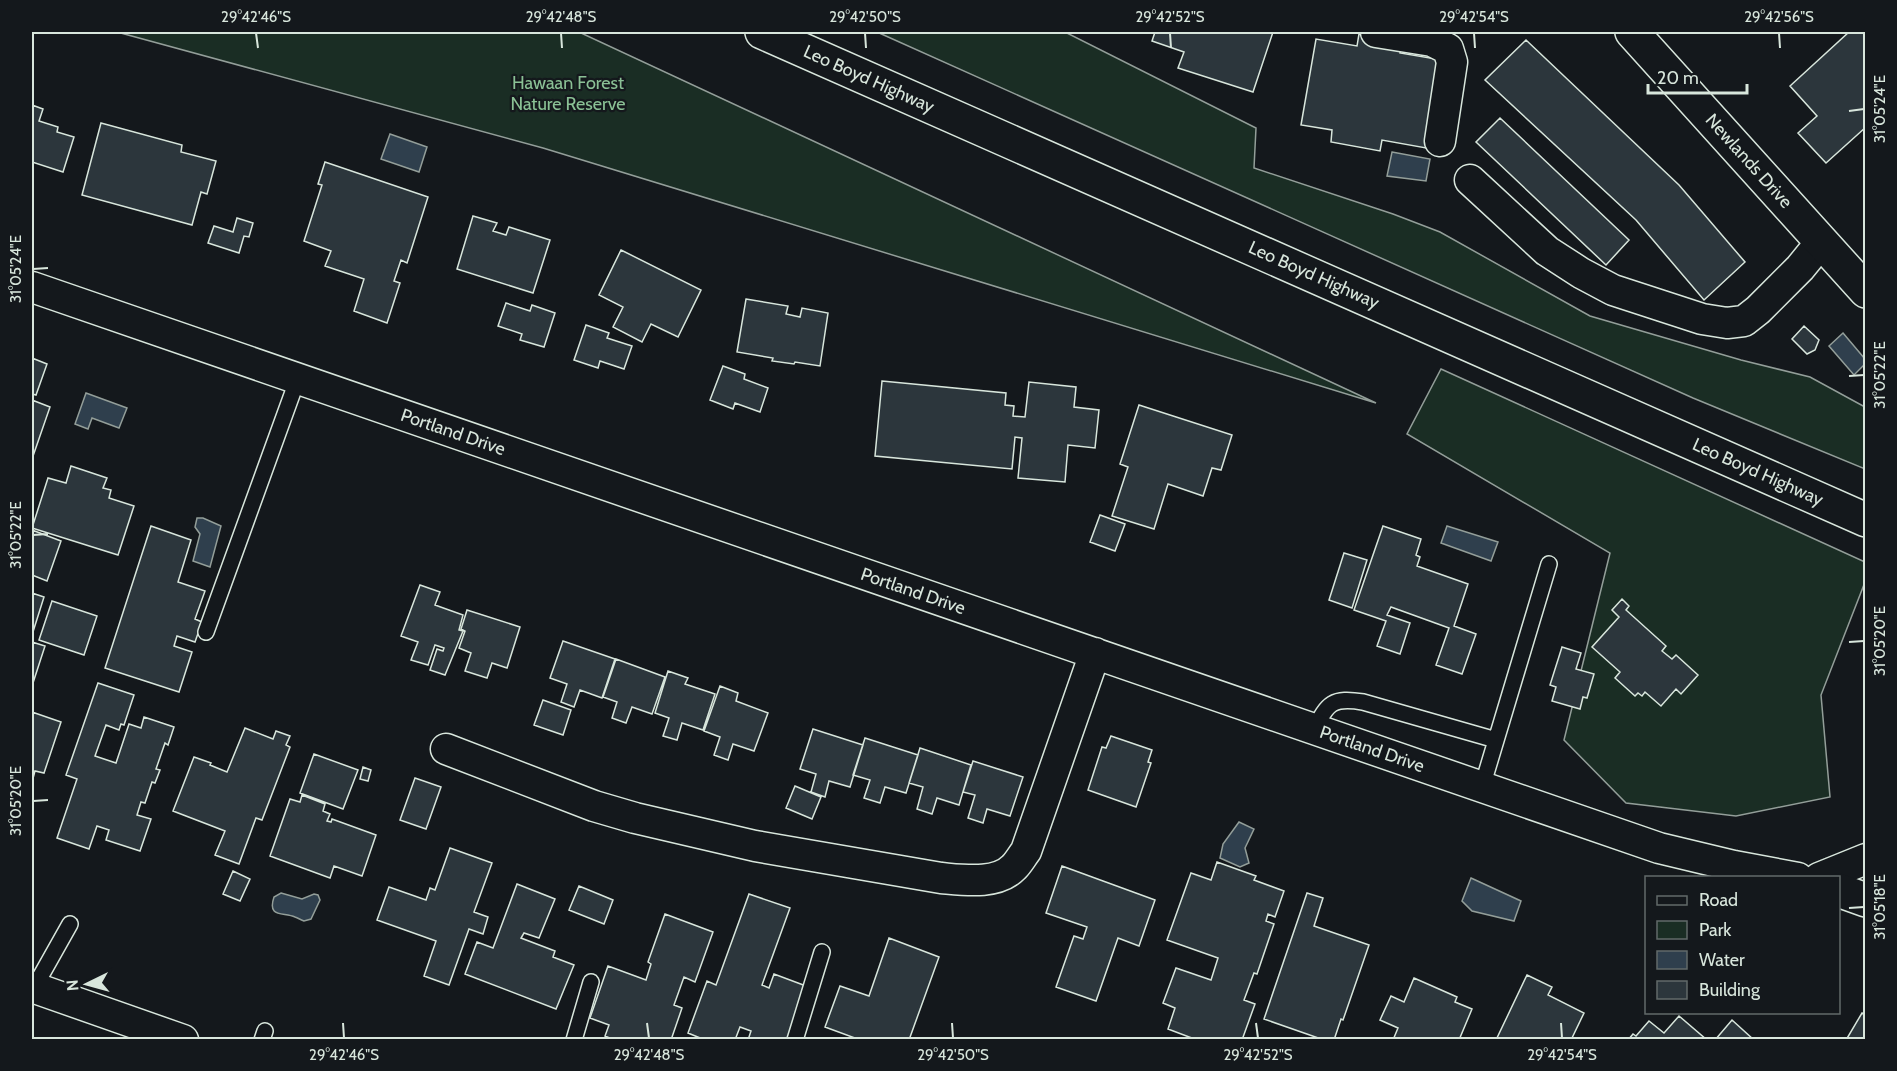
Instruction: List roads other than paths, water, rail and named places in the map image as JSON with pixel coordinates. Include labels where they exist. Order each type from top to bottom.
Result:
[{"type":"main road","name":"Leo Boyd Highway","points":[[762,32],[1855,515]]},
{"type":"main road","name":"Newlands Drive","points":[[1632,32],[1866,291]]},
{"type":"main road","points":[[1840,890],[1866,900]]},
{"type":"street","points":[[1376,32],[1432,41],[1448,49],[1452,62],[1440,141]]},
{"type":"street","points":[[1470,180],[1547,251],[1581,273],[1613,290],[1727,323],[1744,321],[1758,310],[1800,268],[1822,241]]},
{"type":"street","name":"Portland Drive","points":[[32,287],[1659,848],[1787,876]]},
{"type":"street","points":[[446,750],[594,806],[755,846],[941,878],[968,881],[997,877],[1013,868],[1026,851],[1095,653]]},
{"type":"street","points":[[1824,876],[1866,860]]},
{"type":"street","points":[[33,988],[137,1032],[183,1040]]},
{"type":"lane","points":[[206,632],[297,378]]},
{"type":"lane","points":[[1482,787],[1548,564]]},
{"type":"lane","points":[[1315,729],[1323,713],[1333,702],[1345,699],[1363,702],[1496,740]]},
{"type":"lane","points":[[33,988],[70,924]]},
{"type":"lane","points":[[795,1040],[822,952]]},
{"type":"lane","points":[[574,1040],[591,982]]},
{"type":"water","points":[[390,134],[427,147],[419,172],[381,159]]},
{"type":"water","points":[[1392,152],[1430,159],[1426,181],[1387,176]]},
{"type":"water","points":[[1843,333],[1865,359],[1865,364],[1854,375],[1829,346]]},
{"type":"water","points":[[86,393],[127,408],[119,428],[92,418],[88,429],[75,424]]},
{"type":"water","points":[[197,518],[203,518],[221,526],[210,567],[193,561],[200,534],[195,527]]},
{"type":"water","points":[[1447,526],[1498,542],[1491,561],[1441,543]]},
{"type":"water","points":[[1239,822],[1254,829],[1245,848],[1249,863],[1240,867],[1220,858],[1223,844]]},
{"type":"water","points":[[1471,878],[1521,901],[1514,921],[1472,911],[1462,901]]},
{"type":"water","points":[[281,893],[302,899],[314,894],[318,895],[320,900],[311,919],[304,921],[274,911],[272,904],[274,897]]},
{"type":"park label","name":"Hawaan Forest Nature Reserve","points":[[568,94]]}]
